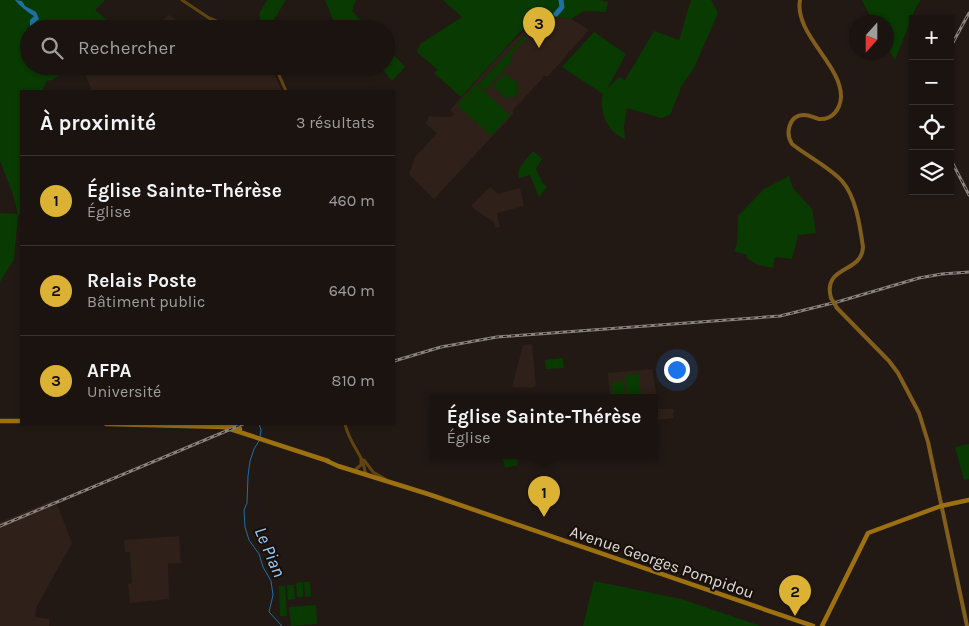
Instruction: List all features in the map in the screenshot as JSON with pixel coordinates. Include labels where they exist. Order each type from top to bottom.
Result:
[{"type":"main road","points":[[800,0],[799,10],[806,30],[832,71],[841,92],[840,103],[836,113],[828,118],[821,119],[804,115],[794,120],[789,127],[789,140],[844,183],[852,200],[863,247],[857,262],[838,272],[833,278],[830,284],[831,298],[836,308],[889,361],[919,413],[926,435],[967,626]]},
{"type":"main road","points":[[0,421],[20,421]]},
{"type":"main road","name":"Avenue Georges Pompidou","points":[[161,425],[216,426],[260,437]]},
{"type":"main road","name":"Avenue Georges Pompidou","points":[[228,425],[813,626]]},
{"type":"main road","name":"Avenue Georges Pompidou","points":[[327,460],[338,466],[363,471]]},
{"type":"main road","name":"Avenue Georges Pompidou","points":[[338,466],[363,471]]},
{"type":"main road","points":[[822,626],[868,532],[941,506],[969,500]]},
{"type":"street","points":[[182,0],[214,20]]},
{"type":"street","points":[[279,75],[286,90]]},
{"type":"street","points":[[345,425],[363,471]]},
{"type":"street","points":[[358,455],[364,463],[363,471]]},
{"type":"shaded area","points":[[541,14],[571,19],[589,30],[568,51],[568,54],[548,76],[542,76],[543,78],[513,110],[513,114],[434,199],[409,174],[415,157],[437,133],[426,124],[429,116],[451,117],[454,114],[450,110],[504,50]]},
{"type":"shaded area","points":[[169,15],[177,20],[163,20]]},
{"type":"shaded area","points":[[86,75],[274,75],[282,90],[92,90]]},
{"type":"shaded area","points":[[490,187],[498,194],[520,188],[524,206],[497,213],[500,227],[495,228],[494,222],[471,206]]},
{"type":"shaded area","points":[[532,344],[536,386],[532,388],[512,387],[523,345]]},
{"type":"shaded area","points":[[652,369],[656,394],[610,394],[608,373]]},
{"type":"shaded area","points":[[658,403],[659,409],[674,409],[673,418],[658,420]]},
{"type":"shaded area","points":[[55,499],[72,543],[37,606],[35,617],[49,619],[49,626],[0,626],[0,522]]},
{"type":"shaded area","points":[[179,536],[181,563],[168,564],[169,599],[130,603],[128,584],[132,583],[130,552],[125,552],[124,540]]},
{"type":"green space","points":[[0,0],[105,0],[95,10],[107,20],[20,20],[20,75],[59,75],[47,81],[43,90],[20,90],[20,214],[18,215],[14,259],[0,282],[0,213],[18,214],[13,194],[0,161]]},
{"type":"green space","points":[[267,0],[286,0],[274,20],[260,20],[259,14]]},
{"type":"green space","points":[[325,0],[356,0],[352,11],[360,20],[333,20]]},
{"type":"green space","points":[[443,0],[598,0],[608,2],[606,12],[584,11],[571,19],[541,14],[541,9],[461,97],[434,73],[438,70],[417,52],[420,44],[462,17]]},
{"type":"green space","points":[[691,0],[711,0],[718,13],[694,68],[682,85],[670,115],[661,118],[627,108],[624,126],[625,139],[619,136],[613,132],[603,114],[603,94],[562,67],[594,32],[626,54],[607,89],[619,77],[625,80],[654,31],[679,40]]},
{"type":"green space","points":[[862,0],[921,0],[913,15],[909,15],[909,25],[895,60],[894,15],[870,15]]},
{"type":"green space","points":[[525,35],[527,38],[510,56],[513,59],[486,90],[478,85]]},
{"type":"green space","points":[[395,56],[405,67],[392,81],[387,75],[395,75]]},
{"type":"green space","points":[[505,73],[515,80],[519,86],[516,90],[519,93],[513,98],[510,96],[507,99],[493,86]]},
{"type":"green space","points":[[476,84],[510,115],[491,136],[457,105]]},
{"type":"green space","points":[[533,151],[542,159],[536,169],[542,182],[547,187],[539,197],[530,175],[519,178],[518,174],[522,164]]},
{"type":"green space","points":[[789,176],[793,188],[812,209],[816,233],[798,235],[792,259],[775,257],[773,268],[756,264],[747,258],[747,255],[734,251],[737,244],[738,216],[764,189]]},
{"type":"green space","points":[[563,358],[564,368],[546,369],[545,360]]},
{"type":"green space","points":[[639,374],[641,394],[627,394],[625,375]]},
{"type":"green space","points":[[623,381],[625,394],[613,394],[612,382]]},
{"type":"green space","points":[[969,444],[969,479],[964,480],[955,447]]},
{"type":"green space","points":[[503,459],[517,459],[518,465],[505,468]]},
{"type":"green space","points":[[594,581],[681,599],[761,626],[583,626]]},
{"type":"green space","points":[[303,582],[303,597],[297,597],[296,583]]},
{"type":"green space","points":[[304,582],[310,582],[311,596],[305,597]]},
{"type":"green space","points":[[287,585],[294,585],[295,599],[288,600]]},
{"type":"green space","points":[[279,586],[285,586],[287,616],[280,616]]},
{"type":"green space","points":[[316,605],[317,624],[291,626],[289,607]]},
{"type":"water","points":[[15,0],[22,1],[25,6],[36,12],[39,19],[30,20],[34,16]]},
{"type":"waterway","points":[[556,14],[562,7],[561,0]]},
{"type":"waterway","name":"Le Pian","points":[[259,425],[260,437]]},
{"type":"waterway","name":"Le Pian","points":[[259,441],[250,461],[247,503],[244,510],[245,527],[249,540],[259,554],[263,567],[271,581],[273,595],[269,612],[282,626]]},
{"type":"railway","points":[[954,41],[969,13]]},
{"type":"railway","points":[[954,166],[969,195]]},
{"type":"railway","points":[[395,361],[441,347],[497,337],[780,316],[837,302],[919,278],[969,272]]},
{"type":"railway","points":[[0,526],[241,425]]},
{"type":"place","name":"AFPA","points":[[539,48]]},
{"type":"place","name":"Église Sainte-Thérèse","points":[[544,517]]},
{"type":"place","name":"Relais Poste","points":[[795,616]]}]
